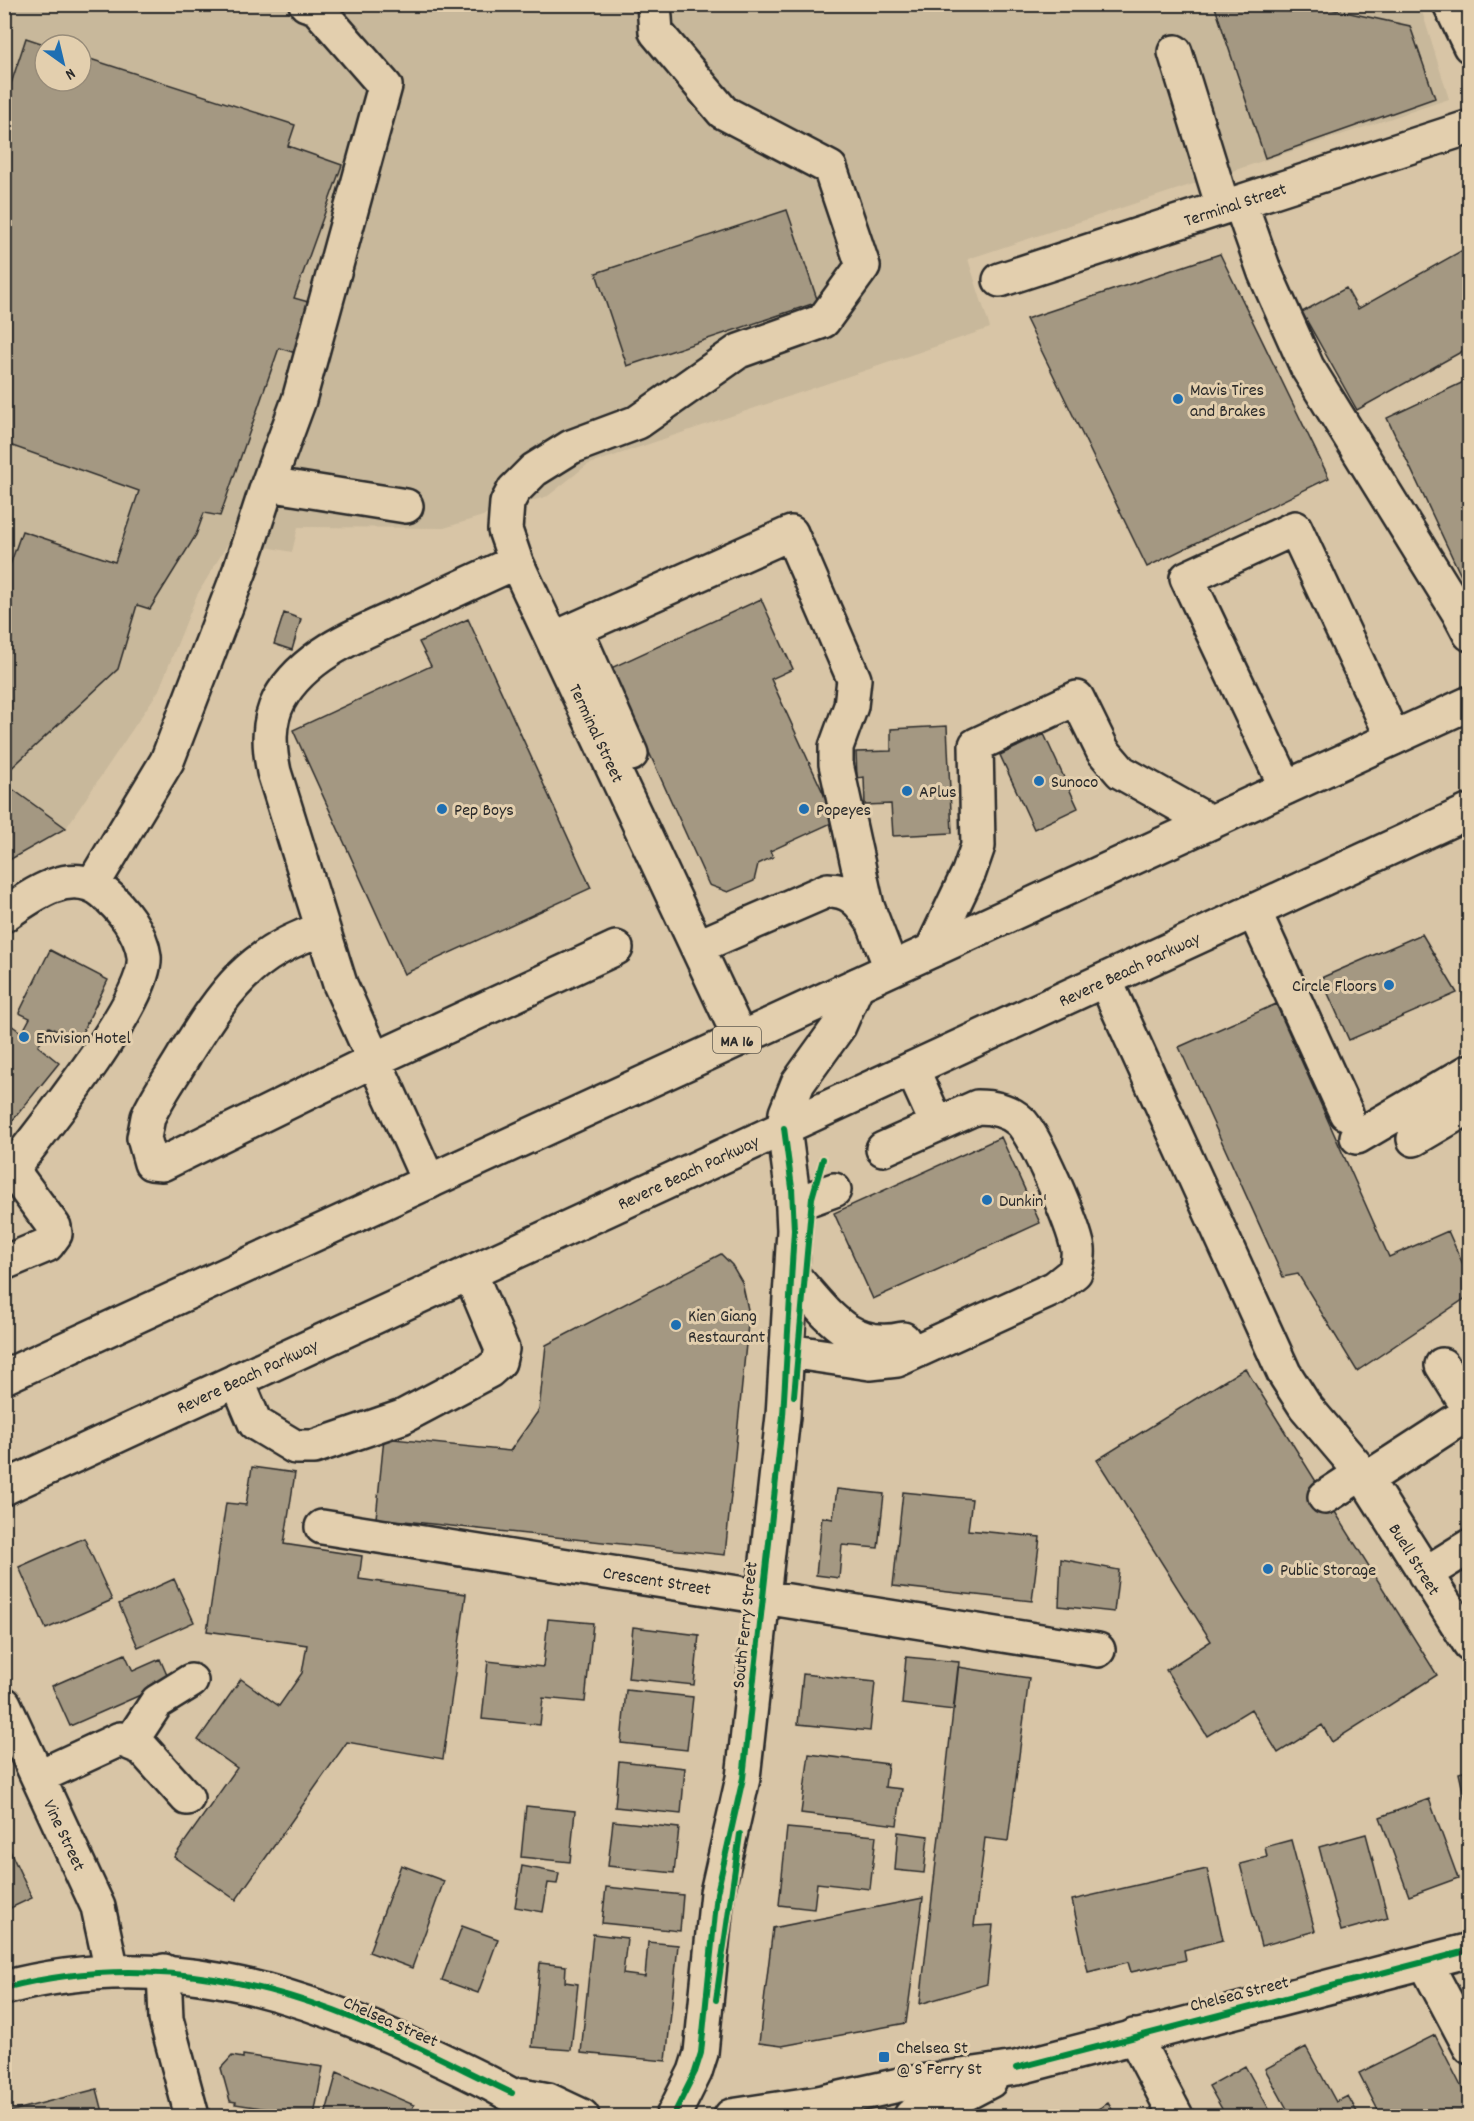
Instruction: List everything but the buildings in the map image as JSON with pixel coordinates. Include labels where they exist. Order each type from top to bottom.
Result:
[{"type":"main road","name":"Terminal Street","points":[[654,4],[656,32],[723,112],[830,168],[863,266],[823,321],[755,343],[638,422],[571,447],[534,470],[514,490],[507,503],[506,530],[516,562],[564,635],[697,947],[740,1038]]},
{"type":"main road","points":[[1450,4],[1470,46]]},
{"type":"main road","points":[[93,884],[167,761],[240,570],[299,400],[385,86],[313,6]]},
{"type":"main road","points":[[1175,52],[1232,205],[1307,367],[1468,627]]},
{"type":"main road","name":"Terminal Street","points":[[1000,280],[1470,127]]},
{"type":"main road","points":[[268,484],[406,506]]},
{"type":"main road","points":[[1286,787],[1186,578],[1295,528],[1393,738]]},
{"type":"main road","points":[[564,635],[791,533],[854,679],[851,706],[836,747],[836,764],[871,919],[891,968]]},
{"type":"main road","points":[[429,1182],[346,1000],[270,753],[272,718],[279,700],[303,671],[343,642],[516,562]]},
{"type":"main road","points":[[932,950],[969,872],[978,846],[976,745],[1077,698],[1103,751],[1121,772],[1210,822]]},
{"type":"main road","name":"MA 16","points":[[4,1377],[1470,703]]},
{"type":"main road","name":"Revere Beach Parkway","points":[[4,1488],[1470,812]]},
{"type":"main road","points":[[4,915],[54,885],[82,880],[93,884],[118,906],[135,932],[144,957],[141,978],[94,1058],[8,1175],[54,1227],[55,1234],[47,1245],[4,1263]]},
{"type":"main road","points":[[697,947],[828,890],[838,890],[854,896],[871,919]]},
{"type":"main road","points":[[1254,911],[1352,1125],[1470,1071]]},
{"type":"main road","points":[[323,929],[286,943],[268,954],[224,994],[148,1117],[144,1138],[151,1163],[162,1164],[374,1060],[616,948]]},
{"type":"main road","name":"Buell Street","points":[[1105,980],[1284,1373],[1305,1406],[1364,1477],[1470,1644]]},
{"type":"main road","name":"South Ferry Street","points":[[673,2116],[695,2072],[701,2053],[717,1893],[743,1778],[783,1416],[793,1276],[793,1201],[784,1128],[790,1098],[798,1083],[839,1026],[857,985]]},
{"type":"main road","points":[[912,1069],[950,1118]]},
{"type":"main road","points":[[1414,1139],[1470,1106]]},
{"type":"main road","points":[[788,1351],[883,1364],[922,1349],[1055,1288],[1075,1272],[1078,1251],[1075,1237],[1043,1163],[1025,1127],[1000,1110],[977,1107],[883,1149]]},
{"type":"main road","points":[[793,1276],[846,1330],[863,1340],[883,1343],[903,1339],[1042,1276],[1054,1263],[1057,1237],[1000,1110]]},
{"type":"main road","points":[[793,1201],[812,1198],[834,1190]]},
{"type":"main road","points":[[237,1380],[255,1424],[295,1447],[314,1447],[402,1417],[489,1371],[499,1362],[502,1349],[470,1273]]},
{"type":"main road","points":[[1325,1497],[1364,1477],[1470,1412],[1442,1365]]},
{"type":"main road","name":"Crescent Street","points":[[322,1527],[1098,1650]]},
{"type":"main road","points":[[1425,1574],[1470,1546]]},
{"type":"main road","points":[[130,1743],[157,1702],[191,1681]]},
{"type":"main road","name":"Vine Street","points":[[4,1704],[98,1907],[112,1971]]},
{"type":"main road","points":[[38,1777],[120,1739],[142,1748],[187,1798]]},
{"type":"main road","name":"Chelsea Street","points":[[731,2116],[818,2103],[899,2085],[1016,2068],[1470,1950]]},
{"type":"main road","points":[[1425,1962],[1470,2047]]},
{"type":"main road","name":"Chelsea Street","points":[[4,1988],[51,1978],[112,1971],[164,1971],[249,1986],[334,2011],[512,2093],[543,2116]]},
{"type":"main road","points":[[164,1971],[166,2019],[192,2116]]},
{"type":"main road","points":[[1134,2036],[1176,2116]]},
{"type":"main road","name":"Chelsea Street","points":[[911,2116],[948,2103],[1016,2068]]},
{"type":"main road","name":"Chelsea Street","points":[[512,2093],[548,2100],[582,2116]]},
{"type":"shaded area","points":[[5,5],[1420,5],[1449,99],[968,259],[990,328],[587,465],[548,496],[444,528],[298,527],[292,552],[230,540],[197,595],[159,690],[66,828],[5,863]]},
{"type":"cycle path","points":[[673,2116],[695,2072],[701,2053],[717,1893],[743,1778],[783,1416],[794,1230],[792,1188],[784,1128]]},
{"type":"cycle path","points":[[794,1396],[812,1198],[823,1159]]},
{"type":"cycle path","points":[[716,2000],[740,1834]]},
{"type":"cycle path","points":[[1016,2068],[1470,1950]]},
{"type":"cycle path","points":[[4,1988],[46,1979],[129,1972],[212,1978],[253,1986],[294,1997],[357,2020],[512,2093]]},
{"type":"place","name":"Mavis Tires and Brakes","points":[[1178,399]]},
{"type":"place","name":"Sunoco","points":[[1039,781]]},
{"type":"place","name":"APlus","points":[[907,791]]},
{"type":"place","name":"Pep Boys","points":[[442,809]]},
{"type":"place","name":"Popeyes","points":[[804,809]]},
{"type":"place","name":"Circle Floors","points":[[1389,985]]},
{"type":"place","name":"Envision Hotel","points":[[24,1037]]},
{"type":"place","name":"Dunkin'","points":[[987,1200]]},
{"type":"place","name":"Kien Giang Restaurant","points":[[676,1325]]},
{"type":"place","name":"Public Storage","points":[[1268,1569]]},
{"type":"place","name":"Chelsea St @ S Ferry St","points":[[884,2057]]}]
